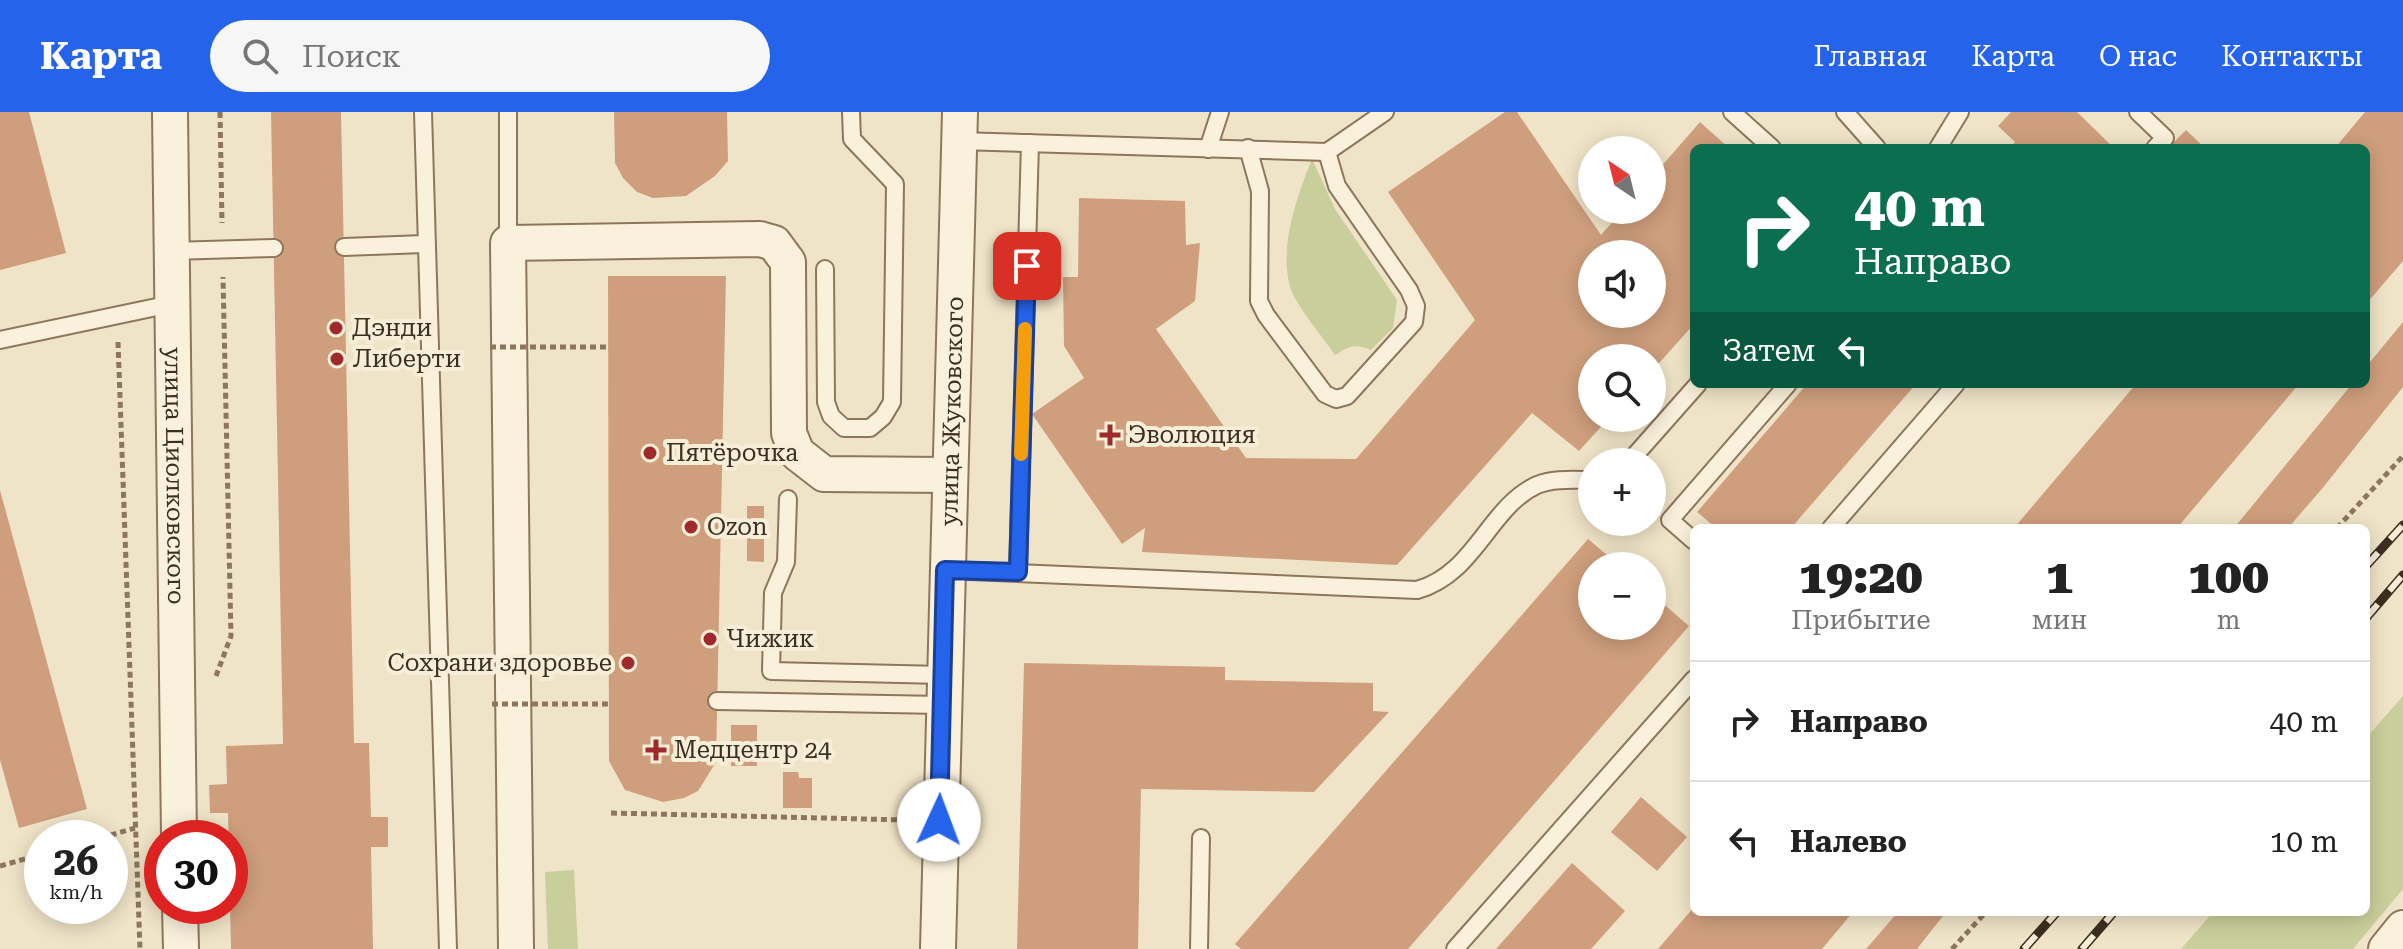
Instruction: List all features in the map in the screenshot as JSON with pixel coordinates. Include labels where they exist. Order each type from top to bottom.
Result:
[{"type":"street","name":"улица Циолковского","points":[[170,112],[179,820]]},
{"type":"street","name":"улица Жуковского","points":[[938,949],[945,570],[959,126]]},
{"type":"street","points":[[516,949],[508,243],[760,239],[774,243],[788,262],[789,433],[797,453],[824,474],[948,475]]},
{"type":"street","points":[[180,924],[181,949]]},
{"type":"street","points":[[2386,949],[2403,928]]},
{"type":"lane","points":[[423,112],[424,244],[448,949]]},
{"type":"lane","points":[[508,112],[508,243]]},
{"type":"lane","points":[[825,269],[826,402],[831,416],[844,428],[870,428],[883,417],[892,402],[895,184],[852,139],[851,112]]},
{"type":"lane","points":[[1208,149],[1220,112]]},
{"type":"lane","points":[[959,126],[1030,143],[1327,152],[1385,112]]},
{"type":"lane","points":[[1732,112],[1768,144]]},
{"type":"lane","points":[[1845,112],[1873,144]]},
{"type":"lane","points":[[1940,144],[1960,112]]},
{"type":"lane","points":[[2138,112],[2165,138],[2159,144]]},
{"type":"lane","points":[[1018,572],[1030,143]]},
{"type":"lane","points":[[1248,148],[1260,191],[1259,301],[1325,394],[1336,399],[1347,396],[1414,322],[1416,306],[1409,290],[1337,186],[1327,152]]},
{"type":"lane","points":[[344,247],[424,244]]},
{"type":"lane","points":[[171,251],[274,248]]},
{"type":"lane","points":[[0,340],[171,304]]},
{"type":"lane","points":[[1641,448],[1694,388]]},
{"type":"lane","points":[[1690,538],[1670,520],[1785,388]]},
{"type":"lane","points":[[1834,524],[1953,388]]},
{"type":"lane","points":[[945,570],[1417,590],[1436,585],[1451,574],[1521,496],[1537,484],[1578,481]]},
{"type":"lane","points":[[788,499],[786,562],[773,593],[771,671],[943,690]]},
{"type":"lane","points":[[1455,949],[1690,684]]},
{"type":"lane","points":[[717,701],[943,690]]},
{"type":"lane","points":[[1199,949],[1201,838]]},
{"type":"path","points":[[214,680],[231,636],[220,112]]},
{"type":"path","points":[[117,317],[140,949]]},
{"type":"path","points":[[490,347],[608,347]]},
{"type":"path","points":[[2341,524],[2403,456]]},
{"type":"path","points":[[492,704],[609,704]]},
{"type":"path","points":[[611,813],[939,820]]},
{"type":"path","points":[[0,866],[24,859]]},
{"type":"path","points":[[1952,949],[1982,916]]},
{"type":"green space","points":[[1312,159],[1335,209],[1397,300],[1393,328],[1371,350],[1353,346],[1335,355],[1290,287],[1288,238]]},
{"type":"green space","points":[[2403,696],[2403,889],[2353,949],[2181,949],[2210,916],[2370,916],[2370,733]]},
{"type":"green space","points":[[574,870],[578,949],[548,949],[545,872]]},
{"type":"building","points":[[0,112],[29,112],[66,253],[0,270]]},
{"type":"building","points":[[271,112],[341,112],[354,743],[369,743],[371,817],[388,817],[388,847],[371,847],[373,949],[231,949],[230,924],[248,924],[248,820],[228,820],[228,813],[210,813],[209,785],[227,784],[226,746],[283,744]]},
{"type":"building","points":[[614,112],[727,112],[728,161],[715,176],[686,196],[653,198],[637,192],[623,178],[615,163]]},
{"type":"building","points":[[1505,112],[1517,112],[1578,201],[1578,224],[1593,224],[1601,235],[1611,224],[1666,224],[1666,161],[1700,122],[1725,144],[1690,144],[1690,328],[1666,355],[1666,344],[1578,344],[1578,432],[1596,432],[1578,450],[1532,413],[1397,565],[1142,552],[1145,528],[1122,544],[1032,414],[1084,378],[1064,346],[1063,277],[1078,277],[1079,198],[1185,201],[1186,245],[1200,243],[1195,301],[1156,329],[1246,458],[1356,459],[1475,320],[1388,192]]},
{"type":"building","points":[[2011,112],[2077,112],[2110,144],[2013,144],[2015,142],[1998,126]]},
{"type":"building","points":[[2365,112],[2403,112],[2403,261],[2370,299],[2370,144],[2338,144]]},
{"type":"building","points":[[2186,130],[2201,144],[2172,144]]},
{"type":"building","points":[[608,276],[726,276],[716,762],[698,791],[684,798],[663,802],[625,790],[609,761]]},
{"type":"building","points":[[2403,322],[2403,387],[2321,490],[2291,524],[2237,524],[2349,388],[2370,388],[2370,362]]},
{"type":"building","points":[[1804,388],[1913,388],[1794,524],[1711,524],[1697,512]]},
{"type":"building","points":[[2133,388],[2296,388],[2180,524],[2017,524]]},
{"type":"building","points":[[0,490],[87,809],[48,820],[24,820],[24,827],[19,828],[0,760]]},
{"type":"building","points":[[747,506],[764,506],[764,562],[747,561]]},
{"type":"building","points":[[1588,539],[1603,552],[1578,552],[1578,640],[1666,640],[1666,606],[1689,626],[1408,949],[1241,949],[1235,944]]},
{"type":"building","points":[[1024,663],[1225,667],[1225,680],[1373,683],[1373,711],[1389,712],[1314,792],[1141,789],[1138,949],[1017,949]]},
{"type":"building","points":[[731,725],[757,725],[757,766],[731,766]]},
{"type":"building","points":[[783,772],[798,772],[799,778],[812,778],[812,808],[783,808]]},
{"type":"building","points":[[1641,797],[1687,837],[1657,871],[1611,832]]},
{"type":"building","points":[[1572,863],[1625,911],[1591,949],[1496,949]]},
{"type":"building","points":[[1690,912],[1690,916],[1850,916],[1822,949],[1658,949]]},
{"type":"building","points":[[1895,916],[1943,916],[1917,949],[1866,949]]},
{"type":"railway","points":[[2370,562],[2403,525]]},
{"type":"railway","points":[[2370,613],[2403,575]]},
{"type":"railway","points":[[2024,949],[2053,916]]},
{"type":"railway","points":[[2082,949],[2111,916]]},
{"type":"slow traffic","points":[[1021,454],[1025,329]]},
{"type":"place","name":"Дэнди","points":[[336,328]]},
{"type":"place","name":"Либерти","points":[[337,359]]},
{"type":"place","name":"Эволюция","points":[[1110,435]]},
{"type":"place","name":"Пятёрочка","points":[[650,453]]},
{"type":"place","name":"Ozon","points":[[691,527]]},
{"type":"place","name":"Чижик","points":[[710,639]]},
{"type":"place","name":"Сохрани здоровье","points":[[628,663]]},
{"type":"place","name":"Медцентр 24","points":[[656,750]]},
{"type":"route","points":[[939,820],[945,570],[1018,572],[1027,266]]}]
